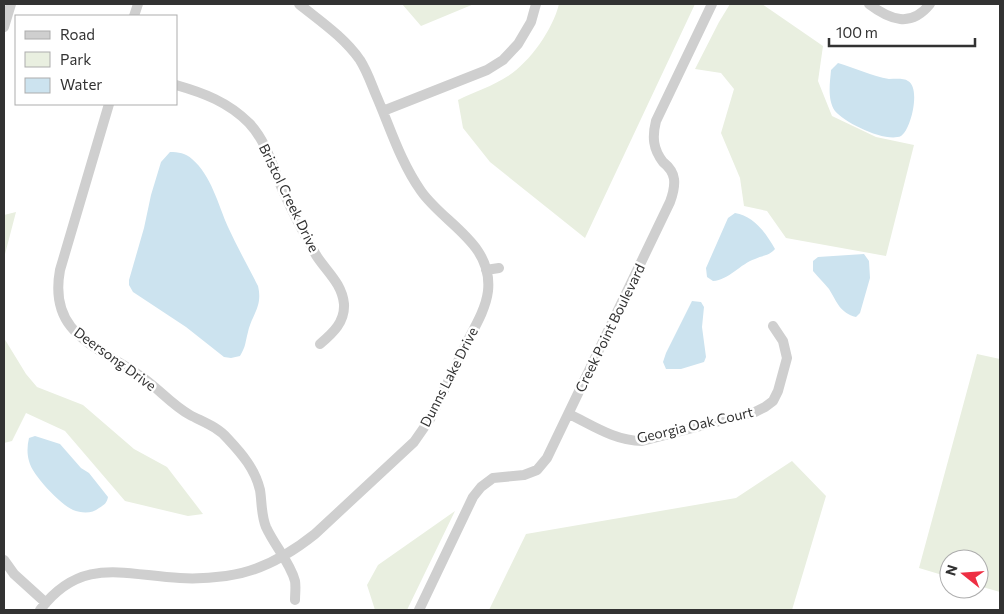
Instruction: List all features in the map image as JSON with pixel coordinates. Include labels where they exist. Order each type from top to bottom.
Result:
[{"type":"street","points":[[4,27],[10,4]]},
{"type":"street","name":"Dunns Lake Drive","points":[[43,607],[57,591],[74,580],[93,574],[112,571],[199,578],[228,576],[250,571],[301,545],[414,442],[430,419],[480,316],[488,290],[486,270],[479,251],[466,235],[435,208],[408,171],[361,61],[351,49],[299,4]]},
{"type":"street","points":[[383,111],[487,70],[503,60],[518,44],[531,22],[536,4]]},
{"type":"street","name":"Creek Point Boulevard","points":[[419,610],[473,497],[481,487],[493,478],[524,475],[537,470],[547,458],[569,414],[670,202],[674,190],[674,178],[654,145],[653,133],[656,121],[712,4]]},
{"type":"street","points":[[869,4],[891,18],[903,20],[916,16],[930,4]]},
{"type":"street","name":"Bristol Creek Drive","points":[[178,86],[201,92],[222,101],[250,125],[260,139],[299,225],[341,291],[344,304],[342,316],[337,328],[320,344]]},
{"type":"street","name":"Deersong Drive","points":[[108,105],[60,270],[58,284],[59,300],[63,314],[70,328],[84,341],[141,376],[173,404],[211,425],[226,436],[248,461],[256,476],[266,526],[295,581],[295,600]]},
{"type":"street","points":[[486,270],[499,268]]},
{"type":"street","name":"Georgia Oak Court","points":[[569,414],[616,437],[631,441],[642,441],[765,408],[773,401],[778,391],[787,358],[784,341],[773,326]]},
{"type":"street","points":[[4,560],[43,607]]},
{"type":"green space","points":[[402,4],[474,4],[421,26]]},
{"type":"green space","points":[[559,4],[695,4],[585,238],[490,162],[463,128],[458,100],[502,80],[516,70],[540,44],[552,24]]},
{"type":"green space","points":[[730,4],[762,4],[823,46],[818,81],[832,116],[876,137],[914,145],[886,256],[786,238],[767,211],[744,206],[740,178],[721,133],[734,89],[721,73],[695,69]]},
{"type":"green space","points":[[16,212],[4,258],[4,215]]},
{"type":"green space","points":[[4,338],[26,374],[37,387],[83,405],[134,449],[167,467],[203,514],[188,516],[125,501],[65,431],[26,413],[12,441],[4,443]]},
{"type":"green space","points":[[977,354],[1000,359],[1000,592],[989,589],[989,549],[939,549],[939,574],[919,568]]},
{"type":"green space","points":[[792,461],[826,496],[792,610],[489,610],[526,534],[736,498]]},
{"type":"green space","points":[[455,511],[407,610],[375,610],[367,585],[378,565]]},
{"type":"water","points":[[838,63],[883,78],[904,79],[912,85],[914,92],[913,109],[908,126],[901,136],[886,137],[866,131],[847,121],[835,111],[830,96],[831,70]]},
{"type":"water","points":[[170,152],[187,155],[204,173],[231,234],[258,286],[258,305],[240,356],[224,357],[186,327],[133,292],[129,285],[161,162]]},
{"type":"water","points":[[735,213],[754,221],[768,237],[775,249],[750,261],[724,278],[713,281],[707,277],[706,268],[728,218]]},
{"type":"water","points":[[864,254],[869,261],[870,278],[860,313],[856,317],[843,310],[829,289],[813,271],[813,261],[818,257]]},
{"type":"water","points":[[692,301],[701,302],[704,307],[702,327],[706,357],[704,362],[681,369],[666,369],[663,362],[666,353]]},
{"type":"water","points":[[35,436],[60,444],[81,468],[89,473],[108,497],[105,504],[93,511],[79,512],[68,507],[54,496],[35,474],[29,461],[29,438]]}]
